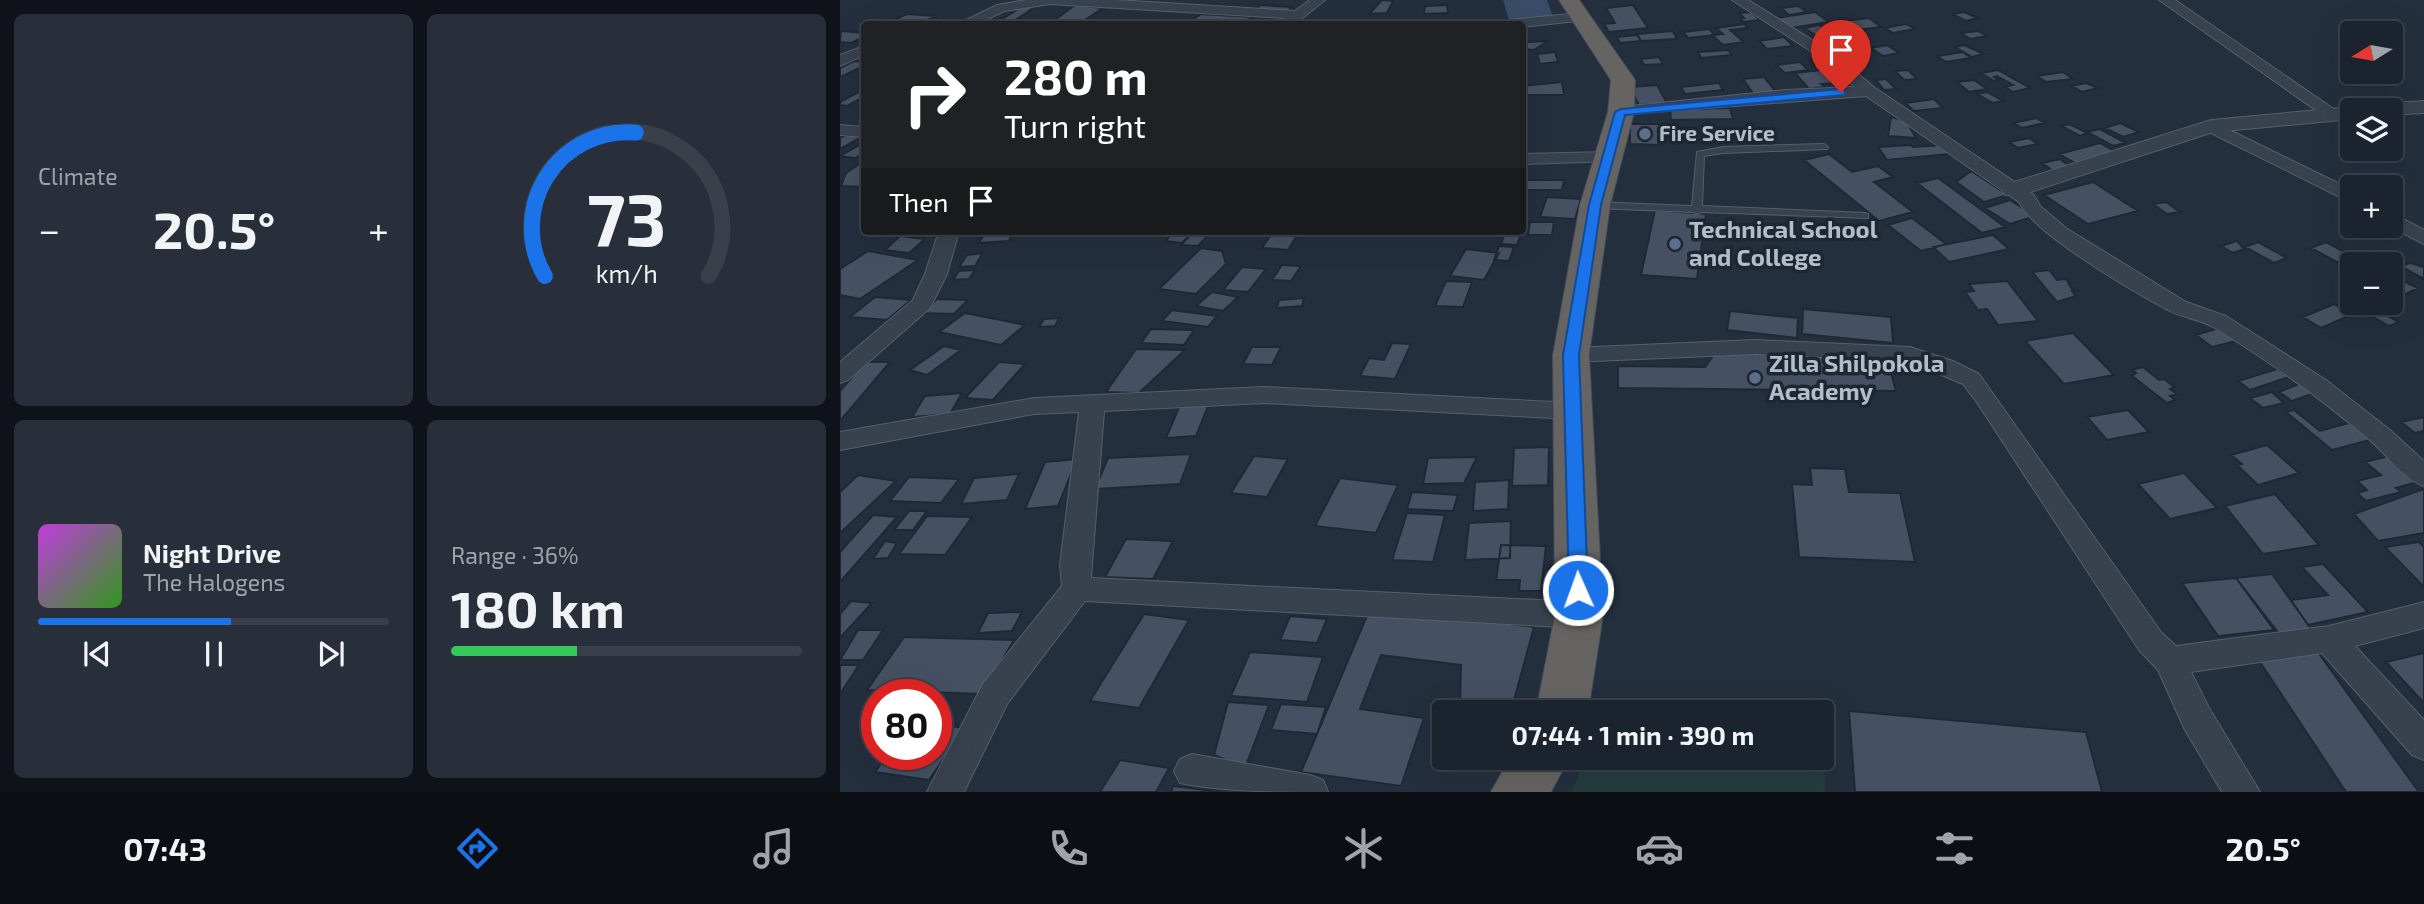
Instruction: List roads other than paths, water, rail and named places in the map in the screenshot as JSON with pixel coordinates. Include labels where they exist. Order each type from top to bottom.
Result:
[{"type":"highway","points":[[1564,700],[1579,615],[1571,355],[1595,205],[1621,112],[1623,80],[1575,9]]},
{"type":"highway","points":[[1519,792],[1534,770]]},
{"type":"street","points":[[972,21],[1002,8],[1050,0],[1292,20],[1318,0]]},
{"type":"street","points":[[1739,0],[1828,56],[1869,91],[2013,190],[2059,232],[2178,307],[2218,321],[2317,386],[2382,436],[2424,476]]},
{"type":"street","points":[[2166,0],[2340,112]]},
{"type":"street","points":[[1521,21],[1575,9]]},
{"type":"street","points":[[840,61],[861,51]]},
{"type":"street","points":[[1621,112],[1786,95],[1869,91]]},
{"type":"street","points":[[2403,108],[2424,107]]},
{"type":"street","points":[[2013,190],[2211,126],[2340,113]]},
{"type":"street","points":[[2211,126],[2340,191]]},
{"type":"street","points":[[840,130],[861,132]]},
{"type":"street","points":[[1526,159],[1608,157]]},
{"type":"street","points":[[2403,226],[2424,238]]},
{"type":"street","points":[[840,375],[922,303],[936,274],[948,235]]},
{"type":"street","points":[[1571,355],[1755,347],[1910,354],[1945,366],[1971,379],[1987,398],[2150,641],[2170,661],[2197,719],[2242,792]]},
{"type":"street","points":[[840,441],[1034,406],[1264,395],[1573,411]]},
{"type":"street","points":[[945,792],[995,694],[1077,589],[1075,565],[1092,404]]},
{"type":"street","points":[[1077,589],[1579,615]]},
{"type":"street","points":[[2170,661],[2329,639],[2424,615]]},
{"type":"street","points":[[2329,639],[2424,744]]},
{"type":"street","points":[[1192,771],[1310,792]]},
{"type":"lane","points":[[1697,211],[1700,154],[1723,149],[1824,147]]},
{"type":"lane","points":[[1595,205],[1865,216]]},
{"type":"water","points":[[1503,0],[1547,0],[1553,17],[1509,20]]},
{"type":"place","name":"Fire Service","points":[[1645,134]]},
{"type":"place","name":"Technical School and College","points":[[1675,244]]},
{"type":"place","name":"Zilla Shilpokola Academy","points":[[1755,378]]}]
